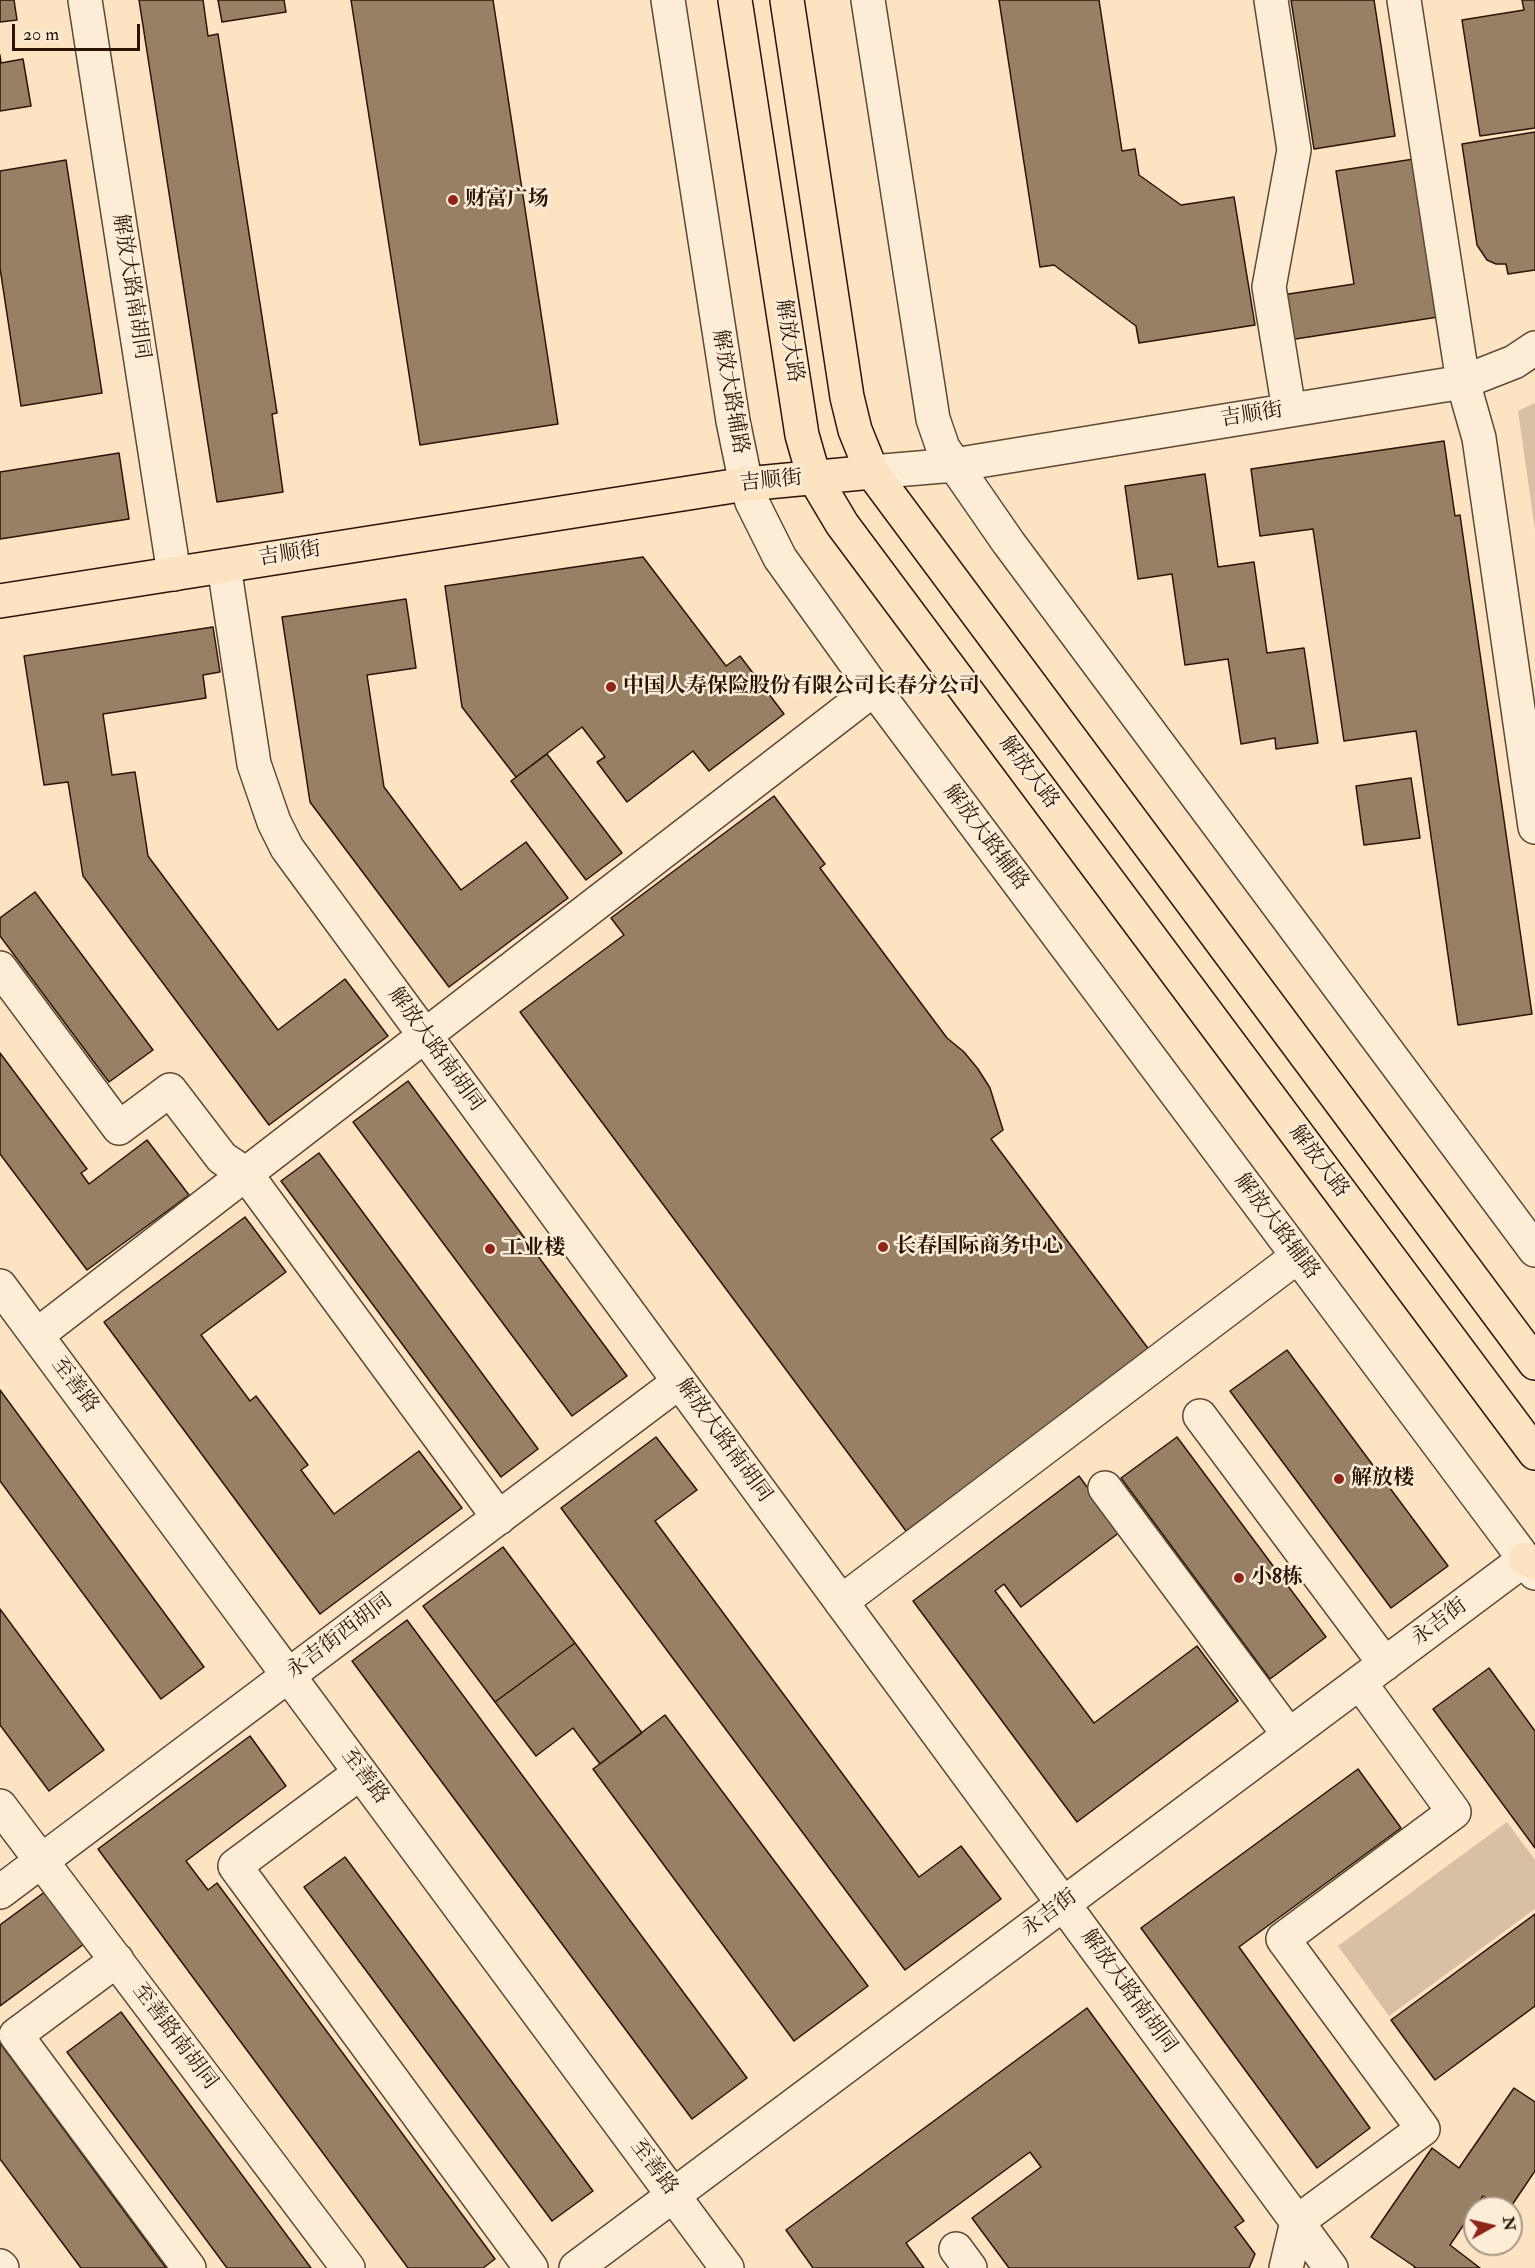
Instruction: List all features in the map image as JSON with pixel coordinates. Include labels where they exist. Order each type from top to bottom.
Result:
[{"type":"main road","name":"解放大路","points":[[735,0],[802,435],[814,477],[842,524],[1535,1453]]},
{"type":"main road","points":[[787,0],[847,397],[855,430],[872,472],[1535,1363]]},
{"type":"main road","name":"吉顺街","points":[[0,601],[746,483],[872,472]]},
{"type":"street","name":"解放大路南胡同","points":[[85,0],[174,574]]},
{"type":"street","name":"解放大路辅路","points":[[668,0],[733,422],[752,502],[780,558],[874,690],[1532,1565]]},
{"type":"street","points":[[868,0],[933,419],[943,448],[1008,542],[1535,1250]]},
{"type":"street","points":[[1271,0],[1294,150],[1269,287],[1288,410]]},
{"type":"street","points":[[1404,0],[1463,382],[1479,438],[1535,826]]},
{"type":"street","name":"吉顺街","points":[[872,472],[954,465],[1463,382],[1514,362],[1535,348]]},
{"type":"street","name":"解放大路南胡同","points":[[224,566],[254,764],[274,822],[287,848],[1331,2268]]},
{"type":"street","points":[[37,1335],[874,690]]},
{"type":"street","points":[[0,968],[119,1128],[170,1090],[222,1158],[246,1174],[499,1518]]},
{"type":"street","points":[[841,1602],[1298,1256]]},
{"type":"street","name":"至善路","points":[[0,1286],[727,2268]]},
{"type":"street","name":"永吉街西胡同","points":[[0,1892],[679,1382]]},
{"type":"street","points":[[1200,1416],[1372,1673],[1454,1812],[1283,1939],[1423,2129],[1297,2222],[1286,2268]]},
{"type":"street","points":[[1105,1488],[1289,1735]]},
{"type":"street","name":"永吉街","points":[[576,2268],[1372,1673],[1532,1565]]},
{"type":"street","points":[[360,1773],[235,1866],[531,2268]]},
{"type":"street","name":"至善路南胡同","points":[[0,1806],[348,2268]]},
{"type":"street","points":[[117,1960],[16,2035],[189,2268]]},
{"type":"shaded area","points":[[1535,403],[1535,530],[1518,411]]},
{"type":"shaded area","points":[[1507,1822],[1535,1860],[1535,1909],[1389,2016],[1338,1946]]},
{"type":"building","points":[[0,0],[14,0],[17,20],[0,22]]},
{"type":"building","points":[[139,0],[203,0],[208,36],[218,34],[277,413],[272,414],[283,492],[217,502]]},
{"type":"building","points":[[218,0],[284,0],[286,12],[222,22]]},
{"type":"building","name":"财富广场","points":[[351,0],[493,0],[558,424],[420,445]]},
{"type":"building","points":[[999,0],[1099,0],[1122,151],[1135,149],[1139,175],[1181,205],[1234,197],[1255,325],[1139,343],[1136,326],[1054,265],[1040,267]]},
{"type":"building","points":[[1291,0],[1374,0],[1395,136],[1314,149]]},
{"type":"building","points":[[1522,0],[1535,0],[1535,128],[1480,136],[1462,20],[1524,10]]},
{"type":"building","points":[[0,55],[1,63],[23,59],[31,106],[0,111]]},
{"type":"building","points":[[1535,132],[1535,270],[1508,274],[1506,264],[1496,264],[1487,260],[1477,245],[1462,144]]},
{"type":"building","points":[[1414,159],[1438,317],[1289,340],[1282,295],[1354,284],[1336,171]]},
{"type":"building","points":[[66,160],[102,393],[21,406],[0,268],[0,171]]},
{"type":"building","points":[[1444,441],[1455,516],[1460,515],[1532,1014],[1458,1025],[1416,731],[1344,741],[1313,529],[1260,536],[1251,469]]},
{"type":"building","points":[[119,453],[129,519],[0,539],[0,472]]},
{"type":"building","points":[[1205,474],[1218,567],[1254,562],[1267,653],[1304,648],[1318,743],[1276,749],[1275,738],[1241,744],[1228,659],[1185,665],[1172,574],[1138,579],[1125,486]]},
{"type":"building","name":"中国人寿保险股份有限公司长春分公司","points":[[643,557],[726,666],[740,656],[784,714],[709,771],[693,751],[627,802],[597,762],[605,757],[582,727],[516,777],[462,707],[445,586]]},
{"type":"building","points":[[406,599],[416,668],[367,675],[384,787],[461,890],[526,842],[568,898],[449,987],[310,802],[282,617]]},
{"type":"building","points":[[213,627],[220,672],[203,675],[206,698],[103,714],[112,775],[135,772],[148,856],[278,1030],[345,979],[388,1036],[269,1125],[83,876],[68,782],[44,785],[24,656]]},
{"type":"building","points":[[547,754],[622,853],[586,880],[511,781]]},
{"type":"building","points":[[1411,778],[1420,838],[1364,845],[1356,786]]},
{"type":"building","name":"长春国际商务中心","points":[[774,796],[825,864],[820,868],[947,1038],[964,1052],[978,1069],[990,1088],[1003,1130],[991,1139],[1153,1355],[1001,1461],[906,1531],[520,1012],[624,935],[611,918]]},
{"type":"building","points":[[35,892],[153,1050],[109,1082],[0,936],[0,918]]},
{"type":"building","points":[[0,1053],[87,1169],[81,1173],[89,1184],[147,1140],[189,1195],[87,1270],[0,1154]]},
{"type":"building","name":"工业楼","points":[[408,1081],[627,1376],[572,1416],[353,1122]]},
{"type":"building","points":[[319,1153],[538,1449],[501,1477],[281,1181]]},
{"type":"building","points":[[245,1217],[286,1272],[201,1335],[250,1401],[256,1396],[308,1465],[301,1470],[334,1514],[419,1451],[462,1508],[320,1614],[104,1322]]},
{"type":"building","name":"解放楼","points":[[1287,1350],[1448,1566],[1391,1608],[1230,1391]]},
{"type":"building","points":[[0,1390],[204,1667],[161,1699],[0,1481]]},
{"type":"building","points":[[656,1437],[697,1490],[655,1521],[919,1877],[961,1846],[1001,1899],[905,1970],[561,1508]]},
{"type":"building","name":"小8栋","points":[[1177,1437],[1326,1637],[1270,1679],[1121,1478]]},
{"type":"building","points":[[1079,1476],[1120,1532],[1021,1607],[1004,1584],[995,1591],[1094,1723],[1197,1646],[1238,1701],[1077,1822],[913,1601]]},
{"type":"building","points":[[503,1547],[575,1643],[495,1702],[423,1606]]},
{"type":"building","points":[[0,1609],[104,1750],[49,1791],[0,1725]]},
{"type":"building","points":[[407,1620],[747,2078],[692,2119],[352,1661]]},
{"type":"building","points":[[575,1643],[642,1733],[600,1764],[573,1728],[536,1756],[495,1702]]},
{"type":"building","points":[[1489,1668],[1535,1731],[1535,1848],[1433,1709]]},
{"type":"building","points":[[665,1715],[868,1986],[794,2041],[593,1769]]},
{"type":"building","points":[[250,1736],[286,1786],[186,1861],[208,1890],[217,1883],[495,2259],[483,2268],[408,2268],[98,1849]]},
{"type":"building","points":[[1358,1769],[1401,1828],[1239,1947],[1370,2128],[1317,2168],[1141,1928]]},
{"type":"building","points":[[345,1857],[593,2191],[552,2221],[304,1887]]},
{"type":"building","points":[[46,1891],[84,1944],[0,2006],[0,1925]]},
{"type":"building","points":[[1535,1914],[1535,2006],[1435,2080],[1391,2020]]},
{"type":"building","points":[[1087,2008],[1244,2221],[1235,2227],[1255,2254],[1249,2268],[1009,2268],[972,2218],[1041,2167],[1030,2152],[906,2243],[924,2268],[813,2268],[786,2230]]},
{"type":"building","points":[[121,2012],[311,2268],[227,2268],[67,2052]]},
{"type":"building","points":[[0,2043],[166,2268],[81,2268],[0,2159]]},
{"type":"building","points":[[1514,2088],[1535,2102],[1535,2171],[1518,2196],[1463,2196],[1463,2226],[1450,2245],[1480,2268],[1414,2268],[1371,2237],[1432,2148],[1459,2168]]},
{"type":"place","name":"财富广场","points":[[453,200]]},
{"type":"place","name":"中国人寿保险股份有限公司长春分公司","points":[[611,687]]},
{"type":"place","name":"长春国际商务中心","points":[[883,1247]]},
{"type":"place","name":"工业楼","points":[[490,1249]]},
{"type":"place","name":"解放楼","points":[[1339,1479]]},
{"type":"place","name":"小8栋","points":[[1239,1578]]}]
